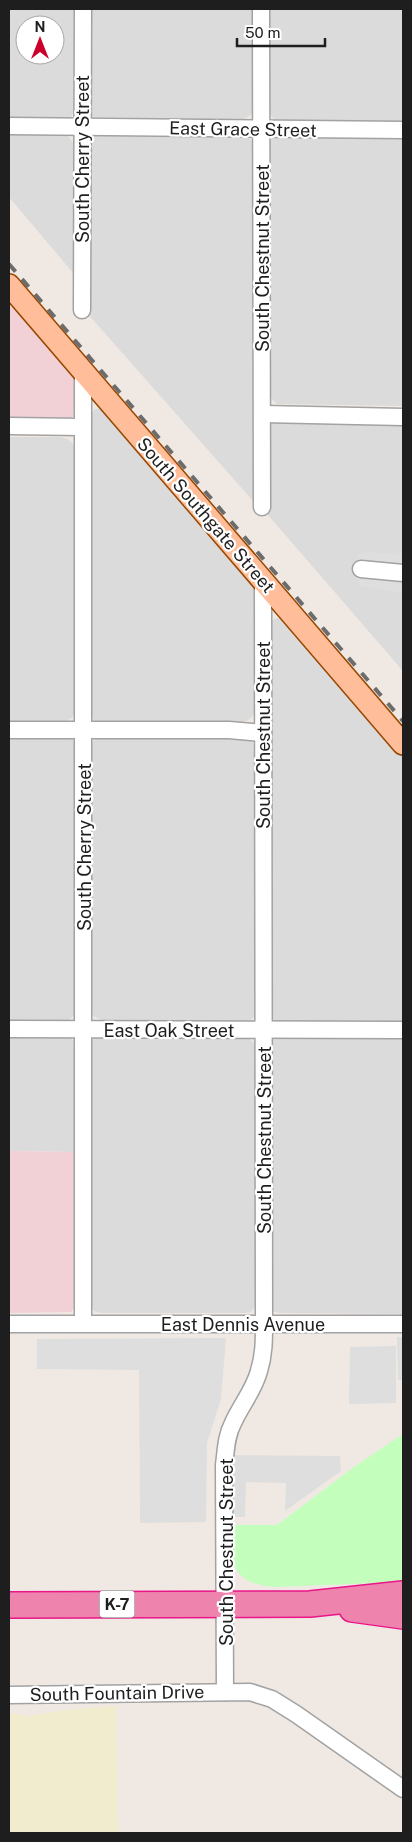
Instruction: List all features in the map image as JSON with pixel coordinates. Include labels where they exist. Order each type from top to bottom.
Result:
[{"type":"highway","name":"K-7","points":[[9,1604],[310,1604],[403,1594]]},
{"type":"highway","name":"K-7","points":[[310,1604],[403,1616]]},
{"type":"main road","name":"South Southgate Street","points":[[9,285],[403,744]]},
{"type":"street","name":"South Cherry Street","points":[[82,310],[83,9]]},
{"type":"street","name":"South Chestnut Street","points":[[261,9],[262,507]]},
{"type":"street","name":"East Grace Street","points":[[9,126],[403,130]]},
{"type":"street","name":"South Cherry Street","points":[[83,372],[83,1323]]},
{"type":"street","points":[[262,414],[403,417]]},
{"type":"street","points":[[9,426],[82,427]]},
{"type":"street","points":[[361,569],[403,573]]},
{"type":"street","name":"South Chestnut Street","points":[[225,1692],[224,1465],[226,1444],[233,1423],[259,1371],[263,1353],[264,1324],[263,581]]},
{"type":"street","points":[[9,730],[229,730],[263,733]]},
{"type":"street","name":"East Oak Street","points":[[9,1029],[403,1030]]},
{"type":"street","name":"East Dennis Avenue","points":[[9,1324],[403,1324]]},
{"type":"street","name":"South Fountain Drive","points":[[9,1695],[250,1692],[272,1699],[296,1714],[403,1789]]},
{"type":"shaded area","points":[[9,9],[75,9],[75,109],[71,117],[9,117]]},
{"type":"shaded area","points":[[89,9],[254,9],[253,111],[251,115],[241,120],[93,117],[91,114]]},
{"type":"shaded area","points":[[267,9],[403,9],[403,122],[279,121],[273,118],[268,111]]},
{"type":"shaded area","points":[[9,133],[65,135],[75,145],[74,274],[9,197]]},
{"type":"shaded area","points":[[96,134],[247,136],[253,142],[254,502],[87,313],[90,142]]},
{"type":"shaded area","points":[[403,136],[403,406],[277,404],[269,396],[268,143],[273,137]]},
{"type":"shaded area","points":[[9,297],[73,369],[75,412],[71,419],[9,424]]},
{"type":"shaded area","points":[[103,408],[254,580],[256,590],[255,710],[253,716],[247,721],[101,723],[95,721],[89,715],[90,415],[95,409]]},
{"type":"shaded area","points":[[403,420],[403,671],[268,515],[269,426],[273,421]]},
{"type":"shaded area","points":[[9,437],[61,437],[68,439],[74,445],[75,710],[73,717],[64,722],[9,721]]},
{"type":"shaded area","points":[[369,552],[403,554],[403,593],[359,586],[355,565],[358,554]]},
{"type":"shaded area","points":[[277,618],[284,619],[403,753],[403,1022],[279,1022],[271,1018],[271,621]]},
{"type":"shaded area","points":[[9,735],[68,737],[73,740],[76,747],[75,1014],[65,1021],[9,1021]]},
{"type":"shaded area","points":[[101,736],[249,738],[253,743],[255,1016],[251,1020],[102,1020],[93,1016],[90,1012],[91,744]]},
{"type":"shaded area","points":[[9,1035],[65,1035],[74,1042],[76,1152],[9,1151]]},
{"type":"shaded area","points":[[403,1035],[403,1314],[275,1312],[271,1309],[271,1042],[276,1036]]},
{"type":"shaded area","points":[[96,1036],[247,1037],[256,1045],[255,1303],[251,1312],[103,1313],[92,1309],[90,1047],[91,1041]]},
{"type":"shaded area","points":[[9,1151],[76,1152],[75,1306],[71,1312],[9,1313]]},
{"type":"shaded area","points":[[397,1337],[403,1337],[403,1380],[398,1380]]},
{"type":"shaded area","points":[[226,1338],[221,1399],[207,1443],[206,1522],[140,1523],[139,1370],[37,1369],[37,1339]]},
{"type":"shaded area","points":[[396,1346],[396,1403],[349,1404],[350,1347]]},
{"type":"shaded area","points":[[229,1455],[340,1456],[341,1471],[285,1511],[286,1483],[246,1482],[245,1517],[230,1517]]},
{"type":"shaded area","points":[[116,1706],[118,1833],[9,1833],[9,1713],[28,1716],[67,1710]]},
{"type":"green space","points":[[403,1434],[403,1582],[274,1587],[249,1581],[241,1575],[233,1560],[231,1525],[277,1525],[354,1467]]},
{"type":"railway","points":[[9,264],[403,721]]}]
